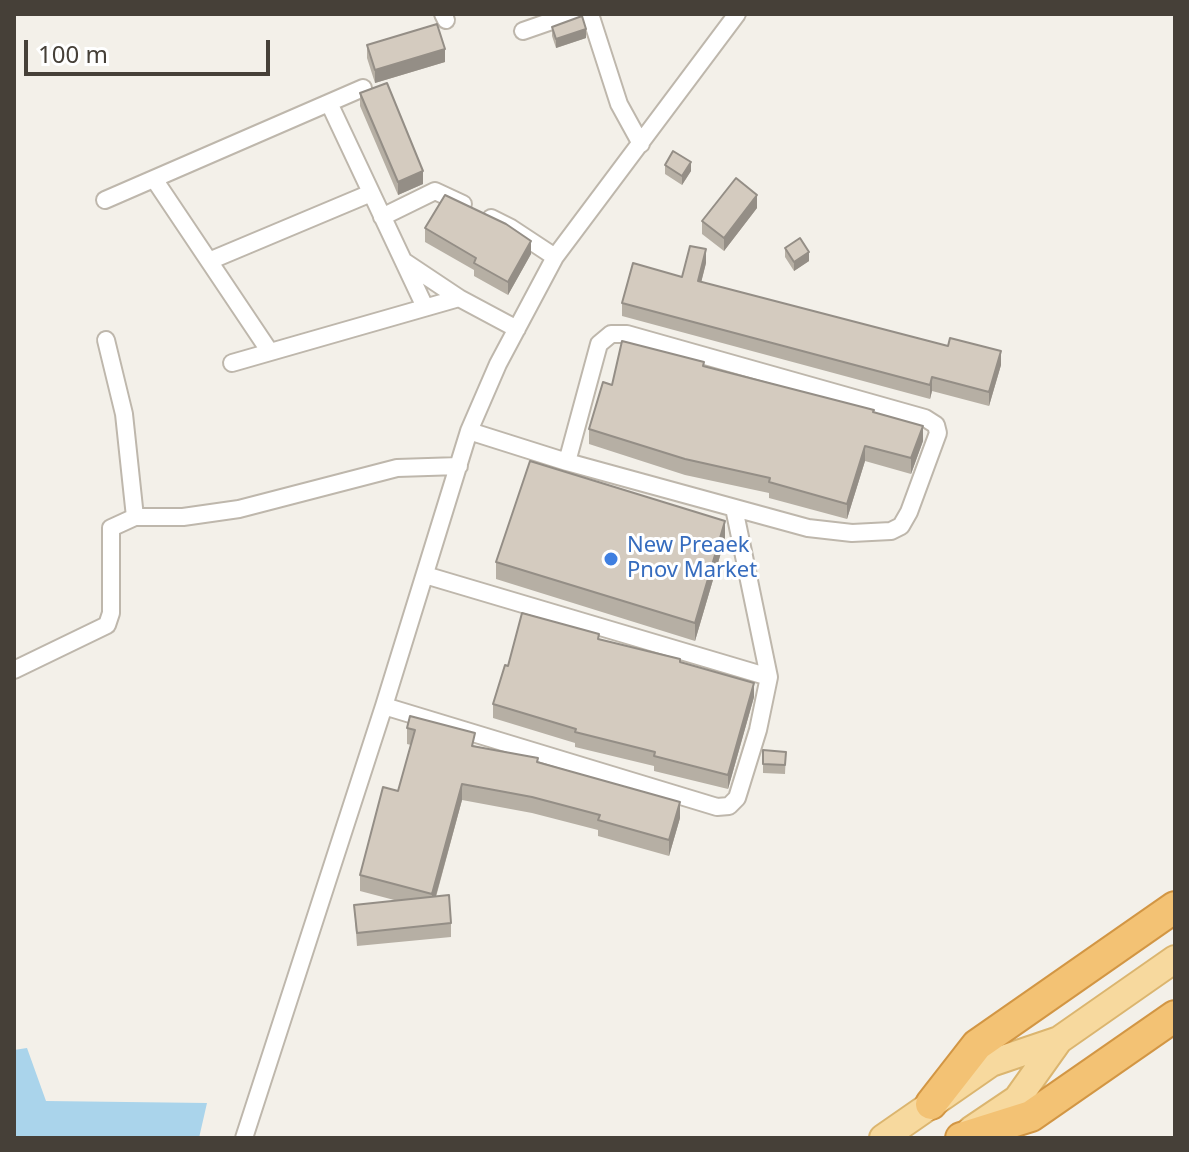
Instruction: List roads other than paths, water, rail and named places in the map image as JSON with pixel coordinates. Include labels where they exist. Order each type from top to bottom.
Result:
[{"type":"highway","points":[[931,1104],[977,1045],[1175,907]]},
{"type":"highway","points":[[960,1138],[1031,1116],[1175,1016]]},
{"type":"main road","points":[[883,1138],[991,1063],[1059,1040],[1175,959]]},
{"type":"main road","points":[[960,1138],[1017,1099],[1059,1040]]},
{"type":"street","points":[[523,31],[572,14]]},
{"type":"street","points":[[590,14],[619,104],[641,144]]},
{"type":"street","points":[[244,1138],[469,431],[555,257],[737,14]]},
{"type":"street","points":[[105,200],[363,88]]},
{"type":"street","points":[[329,103],[425,307]]},
{"type":"street","points":[[154,179],[270,352]]},
{"type":"street","points":[[382,217],[435,191],[511,228],[555,257]]},
{"type":"street","points":[[209,261],[371,193]]},
{"type":"street","points":[[403,261],[459,298],[517,329]]},
{"type":"street","points":[[232,363],[459,298]]},
{"type":"street","points":[[469,431],[567,462],[808,528],[852,533],[891,531],[901,526],[938,433],[936,425],[925,418],[627,334],[611,334],[599,344],[567,462]]},
{"type":"street","points":[[106,340],[124,414],[135,517]]},
{"type":"street","points":[[14,670],[107,625],[111,613],[111,528],[135,517],[183,517],[239,509],[397,468],[459,466]]},
{"type":"street","points":[[384,706],[717,807],[729,806],[737,798],[758,730],[769,677],[734,508]]},
{"type":"street","points":[[425,575],[769,677]]},
{"type":"water","points":[[27,1048],[46,1101],[207,1103],[199,1138],[14,1138],[14,1050]]},
{"type":"place","name":"New Preaek Pnov Market","points":[[611,559]]}]
